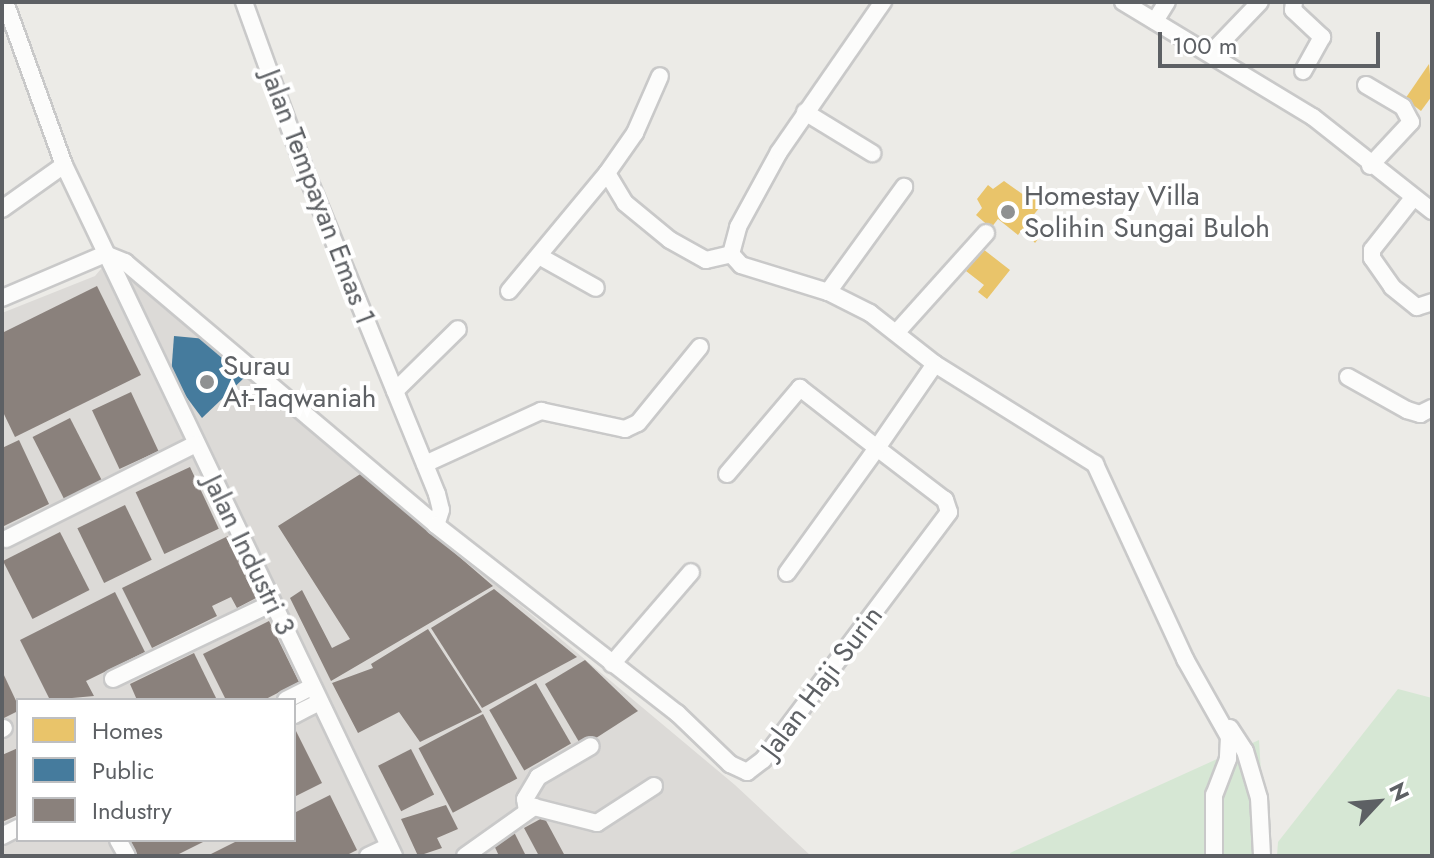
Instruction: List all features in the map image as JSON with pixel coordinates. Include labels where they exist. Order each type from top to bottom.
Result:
[{"type":"street","name":"Jalan Tempayan Emas 1","points":[[244,2],[306,173],[441,506],[436,525]]},
{"type":"street","points":[[731,254],[738,227],[805,112],[883,2]]},
{"type":"street","points":[[1123,2],[1212,52],[1313,117],[1370,166],[1426,204],[1372,250],[1372,258],[1392,287],[1417,307],[1432,302]]},
{"type":"street","points":[[1155,21],[1167,2]]},
{"type":"street","points":[[1212,52],[1260,2]]},
{"type":"street","points":[[1294,2],[1293,10],[1322,37],[1303,71]]},
{"type":"street","name":"Jalan Industri 3","points":[[5,8],[64,165],[391,851]]},
{"type":"street","points":[[509,291],[607,173],[635,133],[660,76]]},
{"type":"street","points":[[1366,85],[1403,107],[1411,122],[1370,166]]},
{"type":"street","points":[[805,112],[872,153]]},
{"type":"street","points":[[2,209],[64,165]]},
{"type":"street","points":[[607,173],[625,203],[670,240],[706,260],[731,254],[756,272],[828,292],[897,332],[935,364],[1095,464],[1185,659],[1245,751],[1253,776],[1262,856]]},
{"type":"street","points":[[828,292],[904,187]]},
{"type":"street","points":[[897,332],[986,233]]},
{"type":"street","points":[[2,298],[105,254]]},
{"type":"street","name":"Jalan Haji Surin","points":[[105,254],[125,262],[241,356],[436,525],[677,713],[738,770],[756,768],[949,512],[945,500],[877,448]]},
{"type":"street","points":[[539,256],[596,288]]},
{"type":"street","points":[[395,391],[458,329]]},
{"type":"street","points":[[425,464],[541,411],[625,429],[638,423],[700,347]]},
{"type":"street","points":[[787,573],[935,364]]},
{"type":"street","points":[[1348,377],[1407,410],[1420,414],[1432,408]]},
{"type":"street","points":[[727,474],[800,388],[877,448]]},
{"type":"street","points":[[6,539],[196,444]]},
{"type":"street","points":[[612,664],[691,572]]},
{"type":"street","points":[[113,679],[272,603]]},
{"type":"street","points":[[296,698],[316,694]]},
{"type":"street","points":[[296,713],[316,694]]},
{"type":"street","points":[[1214,856],[1214,795],[1230,748],[1219,714]]},
{"type":"street","points":[[527,811],[525,799],[538,777],[591,746]]},
{"type":"street","points":[[465,856],[527,811],[539,808],[597,823],[654,786]]},
{"type":"street","points":[[368,856],[391,851]]},
{"type":"shaded area","points":[[116,251],[440,538],[735,785],[811,856],[2,856],[2,313],[95,276]]},
{"type":"green space","points":[[1398,689],[1432,698],[1432,856],[1277,856],[1278,842]]},
{"type":"green space","points":[[1259,740],[1266,856],[1011,856],[1010,853]]},
{"type":"building: Homes","points":[[1429,64],[1432,96],[1421,111],[1405,99]]},
{"type":"building: Homes","name":"Homestay Villa Solihin Sungai Buloh","points":[[1004,181],[1028,198],[1035,189],[1047,198],[1028,222],[1044,231],[1035,243],[1023,228],[1018,235],[998,219],[991,228],[976,215],[982,208],[977,199],[988,185],[993,189]]},
{"type":"building: Homes","points":[[983,249],[1010,270],[987,299],[978,292],[984,285],[966,271]]},
{"type":"building: Public","name":"Surau At-Taqwaniah","points":[[174,336],[206,339],[245,377],[202,418],[171,376]]},
{"type":"building: Industry","points":[[97,286],[141,375],[15,437],[2,410],[2,333]]},
{"type":"building: Industry","points":[[131,392],[158,451],[119,469],[92,410]]},
{"type":"building: Industry","points":[[70,418],[102,480],[64,499],[33,437]]},
{"type":"building: Industry","points":[[19,440],[49,504],[2,527],[2,448]]},
{"type":"building: Industry","points":[[190,467],[219,529],[164,554],[136,492]]},
{"type":"building: Industry","points":[[362,473],[493,586],[331,681],[290,598],[302,590],[332,648],[350,639],[278,526]]},
{"type":"building: Industry","points":[[125,505],[152,560],[104,583],[77,528]]},
{"type":"building: Industry","points":[[60,532],[90,590],[32,619],[3,561]]},
{"type":"building: Industry","points":[[228,536],[258,597],[237,608],[231,597],[212,606],[217,616],[152,648],[122,588]]},
{"type":"building: Industry","points":[[494,589],[577,657],[482,708],[431,628]]},
{"type":"building: Industry","points":[[115,592],[145,652],[86,681],[94,696],[49,698],[20,640]]},
{"type":"building: Industry","points":[[269,621],[299,682],[268,698],[225,698],[203,654]]},
{"type":"building: Industry","points":[[428,629],[482,712],[420,742],[399,712],[358,733],[332,683],[373,668],[371,664]]},
{"type":"building: Industry","points":[[194,653],[216,698],[136,698],[130,684]]},
{"type":"building: Industry","points":[[585,660],[638,711],[582,747],[545,684]]},
{"type":"building: Industry","points":[[2,671],[16,701],[16,712],[2,719]]},
{"type":"building: Industry","points":[[536,683],[571,744],[524,771],[489,710]]},
{"type":"building: Industry","points":[[483,714],[517,778],[453,813],[419,748]]},
{"type":"building: Industry","points":[[296,731],[322,783],[296,796]]},
{"type":"building: Industry","points":[[16,749],[16,816],[2,822],[2,755]]},
{"type":"building: Industry","points":[[411,749],[434,794],[401,811],[378,766]]},
{"type":"building: Industry","points":[[330,795],[357,850],[345,856],[207,856],[235,842],[296,842],[296,812]]},
{"type":"building: Industry","points":[[446,805],[458,829],[437,838],[442,848],[418,856],[401,819]]},
{"type":"building: Industry","points":[[544,817],[565,856],[539,856],[524,828]]},
{"type":"building: Industry","points":[[514,832],[526,856],[499,856],[493,843]]},
{"type":"building: Industry","points":[[131,842],[203,842],[175,856],[138,856]]},
{"type":"place","name":"Homestay Villa Solihin Sungai Buloh","points":[[1008,212]]},
{"type":"place","name":"Surau At-Taqwaniah","points":[[207,382]]}]
